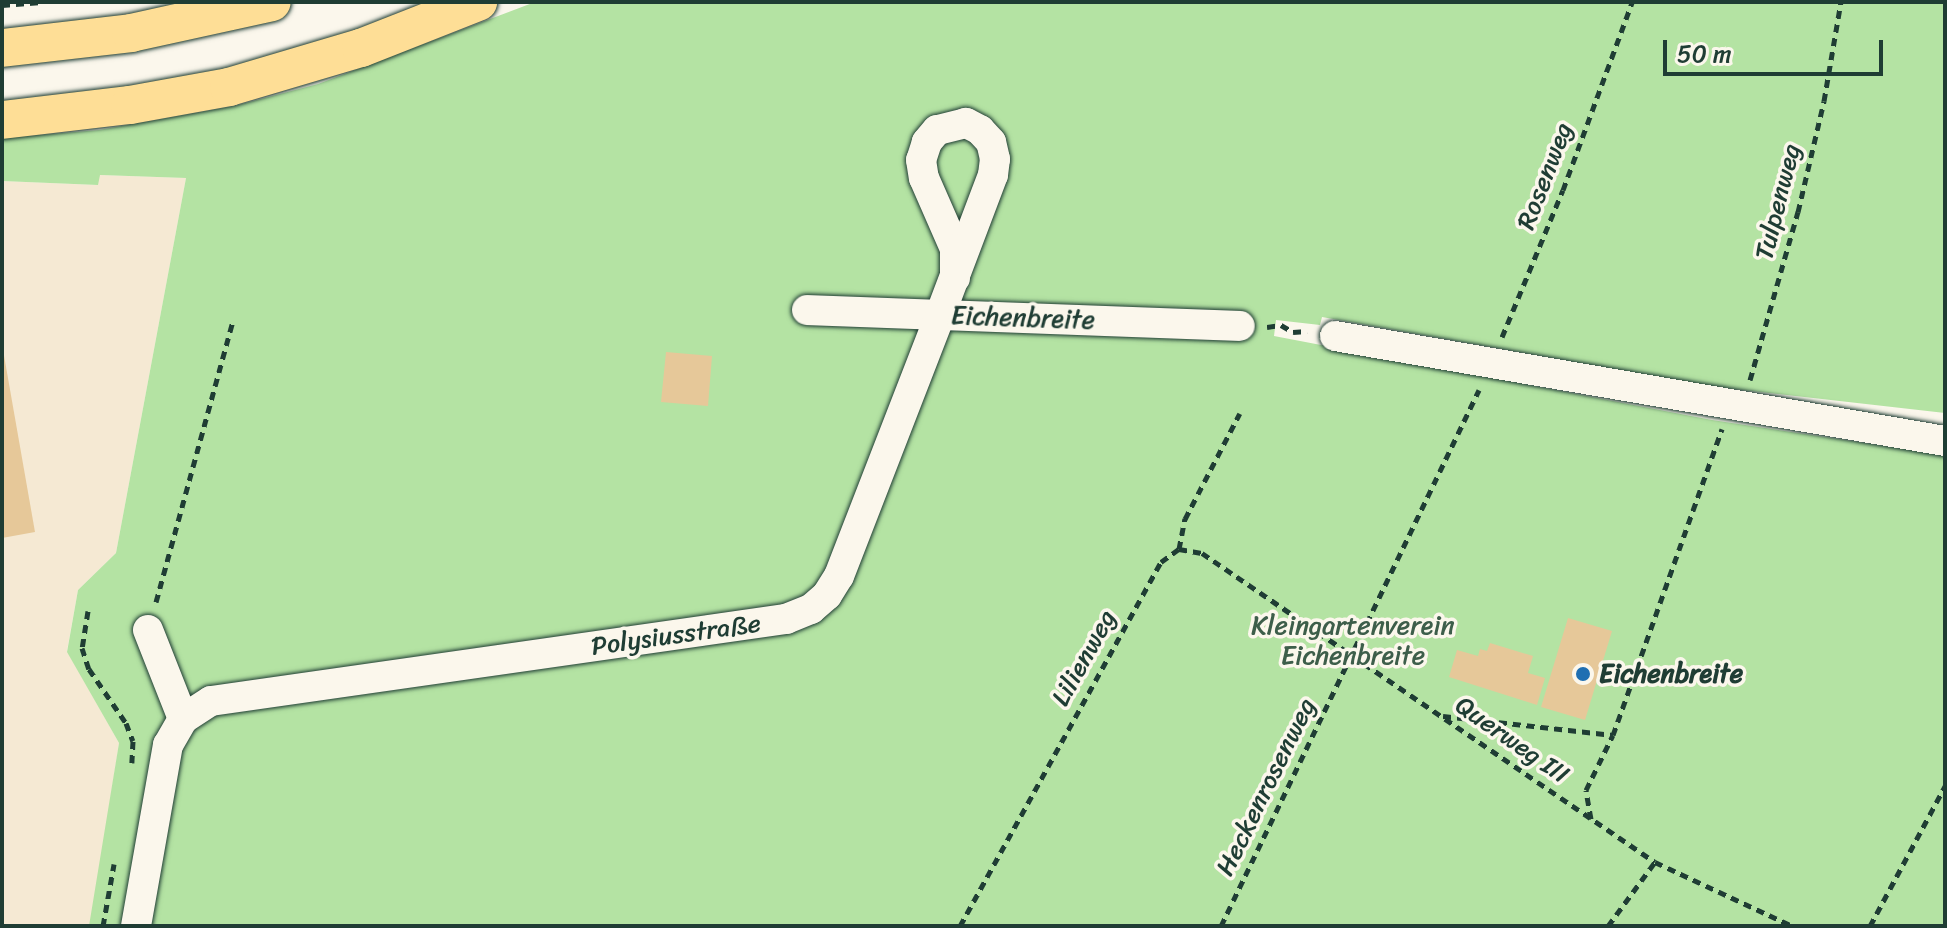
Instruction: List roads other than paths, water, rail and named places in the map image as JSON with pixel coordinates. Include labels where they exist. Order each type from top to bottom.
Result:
[{"type":"main road","points":[[2,48],[131,33],[272,2]]},
{"type":"main road","points":[[2,120],[130,105],[229,87],[361,48],[478,2]]},
{"type":"street","name":"Polysiusstraße","points":[[183,719],[211,701],[786,619],[811,609],[827,595],[839,576],[955,278]]},
{"type":"street","name":"Eichenbreite","points":[[807,310],[1240,326]]},
{"type":"street","points":[[1335,336],[1737,408],[1945,441]]},
{"type":"street","points":[[136,926],[168,745],[183,719],[148,630]]},
{"type":"place","name":"Eichenbreite","points":[[1583,674]]},
{"type":"park label","name":"Kleingartenverein Eichenbreite","points":[[1353,641]]}]
